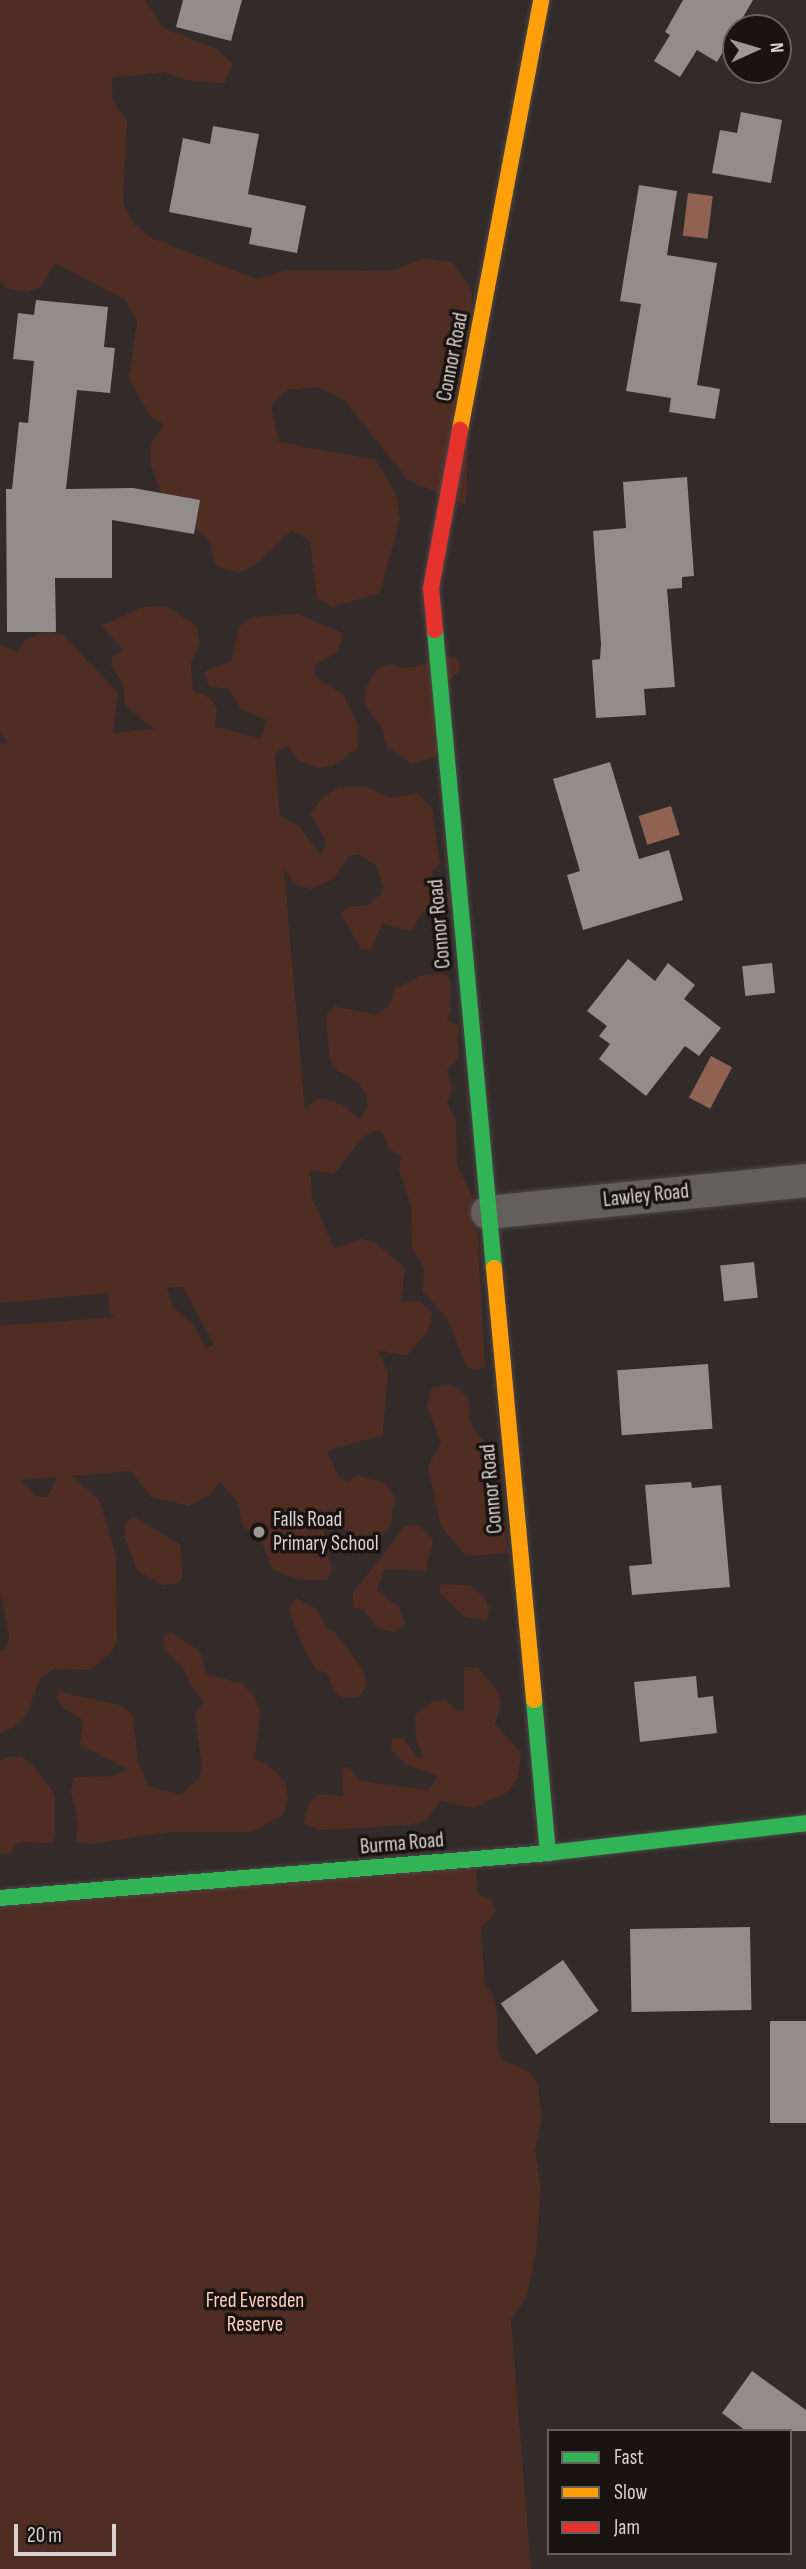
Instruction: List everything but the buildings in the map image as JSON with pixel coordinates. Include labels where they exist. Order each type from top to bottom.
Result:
[{"type":"street","name":"Connor Road","points":[[541,0],[430,588],[548,1853]]},
{"type":"street","name":"Lawley Road","points":[[487,1212],[806,1180]]},
{"type":"street","name":"Burma Road","points":[[0,1898],[548,1853],[806,1823]]},
{"type":"green space","points":[[0,0],[145,0],[163,28],[215,48],[233,64],[224,83],[189,81],[165,72],[112,78],[113,102],[127,121],[123,203],[134,224],[152,238],[256,279],[287,270],[393,271],[423,258],[452,262],[472,291],[466,505],[408,480],[344,400],[318,387],[287,390],[271,406],[279,442],[376,460],[397,496],[400,519],[380,593],[332,607],[317,598],[310,541],[292,530],[260,561],[240,573],[216,566],[209,540],[165,503],[151,466],[151,442],[165,425],[149,415],[129,378],[137,322],[126,300],[55,263],[41,287],[27,292],[8,289],[0,282]]},
{"type":"green space","points":[[166,606],[197,626],[200,643],[191,664],[193,690],[210,698],[217,708],[215,726],[261,739],[267,720],[240,709],[229,689],[209,686],[204,672],[231,661],[239,627],[253,617],[298,614],[340,632],[343,637],[337,652],[315,665],[315,677],[343,694],[358,725],[358,748],[332,766],[319,768],[298,761],[287,745],[275,754],[280,816],[299,826],[320,854],[325,848],[325,839],[310,814],[321,799],[339,787],[368,787],[390,798],[417,793],[432,808],[440,863],[432,871],[433,879],[451,892],[451,908],[423,911],[411,931],[382,924],[371,949],[362,950],[341,914],[347,907],[368,905],[381,894],[383,885],[376,865],[358,854],[349,856],[333,879],[310,889],[294,883],[284,869],[305,1109],[320,1098],[342,1104],[360,1119],[367,1109],[367,1096],[359,1083],[333,1068],[329,1055],[326,1015],[334,1006],[377,1015],[391,1003],[394,990],[422,975],[444,973],[450,979],[451,1012],[447,1019],[459,1026],[458,1060],[447,1068],[452,1089],[447,1102],[456,1121],[457,1164],[476,1205],[485,1366],[476,1370],[466,1366],[448,1319],[423,1292],[424,1268],[412,1249],[411,1206],[399,1169],[402,1157],[389,1149],[383,1134],[378,1130],[363,1137],[334,1174],[310,1170],[312,1198],[334,1248],[362,1239],[376,1243],[405,1268],[401,1301],[421,1302],[432,1313],[428,1332],[406,1356],[378,1350],[388,1373],[383,1435],[327,1451],[339,1477],[347,1482],[359,1475],[386,1484],[395,1497],[390,1526],[382,1535],[355,1536],[330,1518],[324,1533],[332,1571],[326,1580],[301,1580],[273,1570],[257,1529],[244,1529],[237,1501],[220,1482],[208,1496],[189,1506],[151,1497],[131,1471],[72,1476],[100,1501],[116,1557],[117,1642],[110,1654],[89,1670],[54,1669],[40,1678],[29,1710],[18,1725],[0,1733],[0,1651],[6,1649],[9,1637],[0,1589],[0,1326],[115,1317],[109,1311],[108,1293],[0,1303],[0,744],[9,742],[0,733],[0,644],[18,652],[25,640],[45,631],[63,635],[118,693],[113,733],[154,729],[125,705],[123,684],[111,665],[113,656],[123,650],[101,626],[142,607]],"holes":[[[183,1287],[214,1345],[206,1348],[193,1324],[173,1308],[167,1288]],[[57,1477],[47,1497],[36,1497],[21,1480]]]},
{"type":"green space","points":[[451,656],[459,661],[460,671],[449,679],[436,757],[412,764],[386,746],[383,730],[366,706],[365,689],[377,669],[389,664],[406,669]]},
{"type":"green space","points":[[446,1384],[460,1389],[469,1400],[470,1422],[476,1433],[484,1441],[494,1443],[509,1553],[466,1556],[441,1527],[428,1467],[441,1442],[427,1406],[432,1388]]},
{"type":"green space","points":[[134,1517],[180,1544],[183,1577],[178,1583],[163,1585],[138,1571],[124,1536],[126,1522]]},
{"type":"green space","points":[[419,1525],[433,1539],[426,1571],[385,1569],[377,1590],[399,1607],[405,1624],[393,1632],[377,1628],[364,1610],[354,1608],[353,1593],[405,1526]]},
{"type":"green space","points":[[440,1584],[469,1585],[481,1594],[490,1607],[487,1620],[464,1617],[440,1593]]},
{"type":"green space","points":[[296,1598],[318,1610],[326,1628],[336,1633],[364,1672],[366,1687],[359,1697],[345,1698],[335,1693],[327,1673],[317,1670],[307,1656],[288,1610]]},
{"type":"green space","points":[[171,1632],[200,1651],[206,1674],[243,1684],[254,1696],[261,1714],[254,1759],[267,1764],[286,1783],[288,1799],[283,1815],[251,1832],[170,1832],[92,1844],[76,1842],[78,1821],[71,1792],[74,1777],[114,1776],[128,1769],[80,1745],[83,1720],[64,1708],[56,1697],[60,1692],[120,1705],[133,1715],[138,1762],[148,1786],[181,1795],[199,1778],[202,1765],[195,1714],[204,1702],[191,1686],[185,1670],[164,1650],[163,1638]]},
{"type":"green space","points":[[464,1667],[478,1668],[498,1691],[501,1703],[495,1724],[521,1753],[518,1778],[509,1791],[474,1808],[440,1801],[426,1820],[410,1825],[319,1830],[304,1824],[308,1804],[319,1794],[343,1796],[342,1768],[349,1767],[359,1780],[428,1791],[438,1776],[407,1765],[391,1750],[392,1739],[404,1739],[417,1757],[424,1758],[416,1739],[415,1715],[433,1701],[445,1700],[458,1711],[464,1709]]},
{"type":"green space","points":[[22,1757],[33,1765],[55,1794],[55,1834],[52,1843],[23,1842],[14,1845],[12,1853],[0,1854],[0,1760]]},
{"type":"green space","name":"Fred Eversden Reserve","points":[[476,1858],[478,1895],[493,1900],[495,1913],[481,1928],[485,1986],[492,1992],[497,2013],[498,2051],[502,2060],[528,2071],[538,2084],[542,2119],[535,2149],[541,2189],[536,2254],[526,2299],[511,2319],[531,2569],[0,2569],[0,1898]]},
{"type":"shaded area","points":[[688,193],[713,196],[708,239],[683,236]]},
{"type":"shaded area","points":[[671,806],[680,835],[647,845],[638,816]]},
{"type":"shaded area","points":[[711,1056],[732,1067],[710,1109],[689,1097]]},
{"type":"traffic: fast","points":[[435,630],[494,1268]]},
{"type":"traffic: fast","points":[[534,1700],[548,1853]]},
{"type":"traffic: fast","points":[[0,1898],[548,1853],[806,1823]]},
{"type":"traffic: slow","points":[[460,430],[541,0]]},
{"type":"traffic: slow","points":[[494,1268],[534,1700]]},
{"type":"traffic: jam","points":[[435,630],[431,588],[460,430]]},
{"type":"place","name":"Falls Road Primary School","points":[[259,1532]]}]
